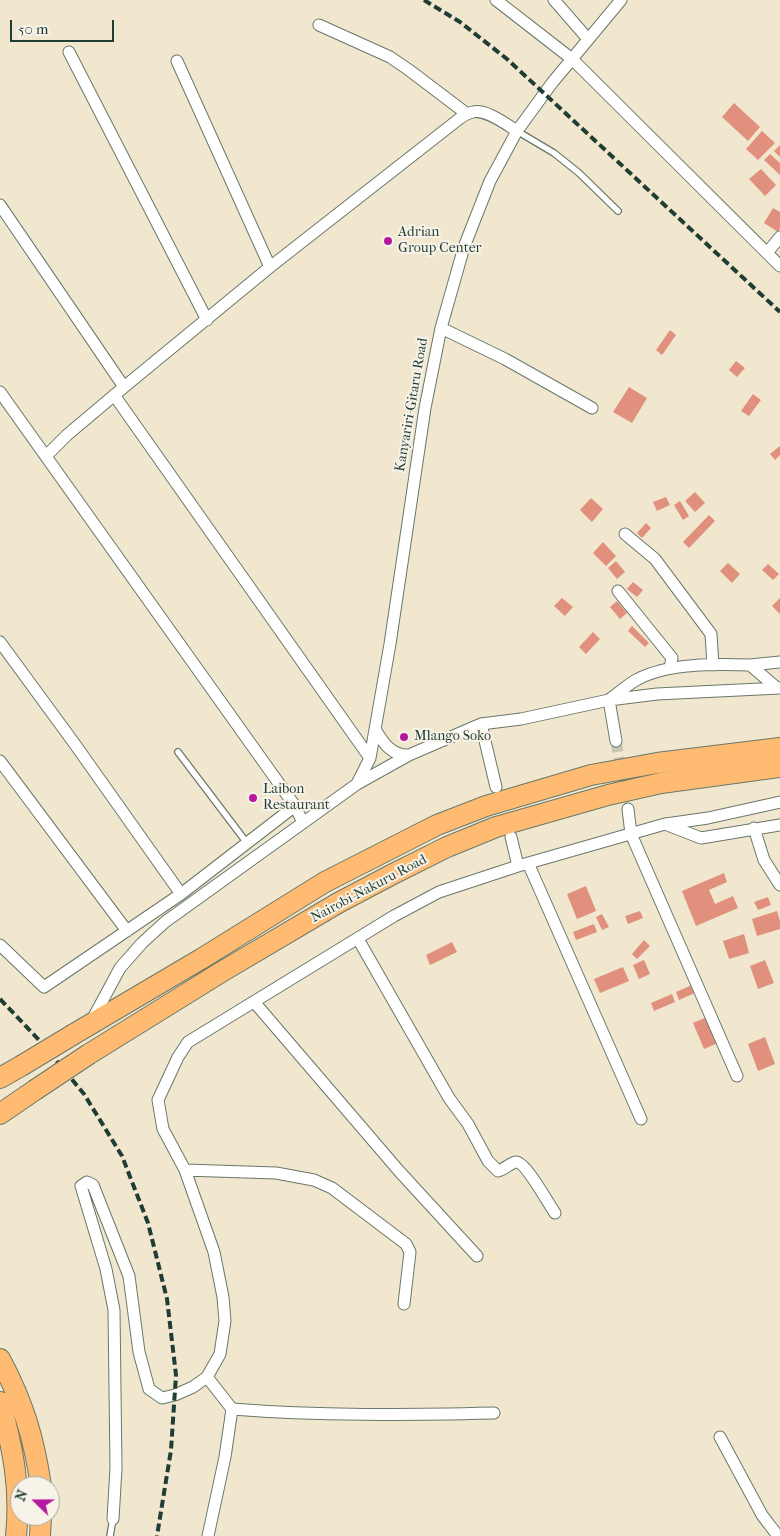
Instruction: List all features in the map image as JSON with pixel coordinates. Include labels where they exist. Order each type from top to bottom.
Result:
[{"type":"highway","name":"Nairobi-Nakuru Road","points":[[0,1078],[201,959],[325,882],[437,825],[486,806],[591,776],[657,763],[780,748]]},
{"type":"highway","name":"Nairobi-Nakuru Road","points":[[0,1114],[89,1054],[223,970],[330,908],[447,847],[496,827],[608,795],[661,783],[780,767]]},
{"type":"highway","points":[[0,1130],[17,1104]]},
{"type":"highway","points":[[0,1359],[25,1412],[39,1476]]},
{"type":"highway","points":[[0,1402],[16,1468],[18,1488],[16,1536]]},
{"type":"street","points":[[496,0],[572,59],[780,266]]},
{"type":"street","points":[[554,0],[588,39]]},
{"type":"street","name":"Kanyariri-Gitaru Road","points":[[357,784],[370,758],[425,408],[440,328],[464,247],[490,181],[517,131],[572,59],[621,0]]},
{"type":"street","points":[[319,25],[390,57],[467,114]]},
{"type":"street","points":[[69,52],[207,320]]},
{"type":"street","points":[[177,60],[270,267]]},
{"type":"street","points":[[46,456],[67,435],[114,395],[270,267],[388,173],[467,114],[478,111],[491,115],[517,131]]},
{"type":"street","points":[[0,204],[124,387]]},
{"type":"street","points":[[767,253],[780,237]]},
{"type":"street","points":[[440,328],[505,359],[592,408]]},
{"type":"street","points":[[0,392],[295,806],[303,823]]},
{"type":"street","points":[[114,395],[370,758]]},
{"type":"street","points":[[625,534],[655,560],[711,634],[713,665]]},
{"type":"street","points":[[618,590],[672,658],[670,668]]},
{"type":"street","points":[[0,642],[181,894]]},
{"type":"street","points":[[609,700],[639,678],[670,668],[780,662]]},
{"type":"street","points":[[750,665],[779,688]]},
{"type":"street","points":[[82,1029],[120,968],[142,943],[165,922],[357,784],[409,755],[481,724],[521,719],[609,700],[657,694],[779,688]]},
{"type":"street","points":[[609,700],[616,741]]},
{"type":"street","points":[[481,724],[496,786]]},
{"type":"street","points":[[375,729],[383,743],[391,750],[400,756],[409,755]]},
{"type":"street","points":[[0,761],[128,931]]},
{"type":"street","points":[[113,1519],[116,1468],[114,1310],[104,1260],[81,1186],[87,1182],[92,1185],[128,1276],[139,1352],[149,1389],[162,1398],[193,1388],[207,1377],[220,1354],[225,1320],[223,1297],[214,1252],[185,1170],[163,1129],[158,1100],[178,1057],[188,1042],[394,916],[439,892],[523,864],[665,824],[708,818],[780,802]]},
{"type":"street","points":[[0,945],[44,987],[181,894],[295,806]]},
{"type":"street","points":[[628,808],[631,834],[737,1076]]},
{"type":"street","points":[[665,824],[700,838],[780,825]]},
{"type":"street","points":[[754,828],[764,860],[780,885]]},
{"type":"street","points":[[510,837],[641,1119]]},
{"type":"street","points":[[358,938],[449,1098],[468,1124],[488,1161],[498,1170],[516,1162],[521,1163],[555,1214]]},
{"type":"street","points":[[254,1003],[399,1171],[477,1256]]},
{"type":"street","points":[[185,1170],[276,1173],[314,1180],[332,1188],[406,1244],[410,1252],[404,1304]]},
{"type":"street","points":[[207,1377],[232,1409],[225,1457],[208,1536]]},
{"type":"street","points":[[232,1409],[271,1412],[396,1415],[494,1413]]},
{"type":"street","points":[[720,1437],[762,1515],[778,1536]]},
{"type":"lane","points":[[517,131],[554,153],[579,173],[618,211]]},
{"type":"lane","points":[[178,752],[247,843]]},
{"type":"lane","points":[[110,1536],[113,1519]]},
{"type":"building","points":[[734,103],[760,127],[748,141],[722,117]]},
{"type":"building","points":[[762,131],[775,143],[758,160],[746,149]]},
{"type":"building","points":[[780,145],[780,157],[774,151]]},
{"type":"building","points":[[770,154],[780,163],[780,175],[764,160]]},
{"type":"building","points":[[761,169],[776,185],[765,196],[749,179]]},
{"type":"building","points":[[773,208],[780,212],[780,228],[778,232],[764,223]]},
{"type":"building","points":[[670,330],[676,335],[662,355],[656,350]]},
{"type":"building","points":[[736,361],[745,368],[737,377],[729,370]]},
{"type":"building","points":[[629,387],[647,398],[632,423],[613,412]]},
{"type":"building","points":[[753,394],[761,400],[749,416],[741,411]]},
{"type":"building","points":[[780,446],[780,455],[775,460],[770,454]]},
{"type":"building","points":[[695,492],[705,503],[695,512],[685,501]]},
{"type":"building","points":[[666,497],[670,505],[657,511],[653,502]]},
{"type":"building","points":[[591,498],[603,509],[592,522],[580,510]]},
{"type":"building","points":[[680,501],[689,516],[683,520],[674,505]]},
{"type":"building","points":[[709,515],[715,521],[689,548],[683,542]]},
{"type":"building","points":[[646,523],[651,528],[642,538],[637,533]]},
{"type":"building","points":[[603,542],[616,556],[606,566],[593,553]]},
{"type":"building","points":[[616,561],[625,572],[617,579],[608,568]]},
{"type":"building","points":[[728,563],[740,574],[732,583],[720,571]]},
{"type":"building","points":[[768,564],[779,574],[773,580],[762,570]]},
{"type":"building","points":[[633,582],[643,590],[637,597],[627,589]]},
{"type":"building","points":[[562,598],[573,607],[565,616],[554,606]]},
{"type":"building","points":[[780,598],[780,614],[772,606]]},
{"type":"building","points":[[617,601],[627,613],[620,619],[610,607]]},
{"type":"building","points":[[632,626],[649,643],[645,647],[628,631]]},
{"type":"building","points":[[593,632],[600,639],[586,654],[579,647]]},
{"type":"building","points":[[724,873],[727,882],[709,890],[715,904],[733,896],[738,908],[696,926],[682,891]]},
{"type":"building","points":[[586,886],[596,911],[577,919],[567,894]]},
{"type":"building","points":[[768,897],[771,905],[758,910],[754,902]]},
{"type":"building","points":[[640,911],[643,918],[628,924],[625,916]]},
{"type":"building","points":[[777,911],[780,929],[757,936],[752,919]]},
{"type":"building","points":[[602,914],[609,927],[602,930],[596,917]]},
{"type":"building","points":[[594,924],[597,932],[576,940],[573,932]]},
{"type":"building","points":[[744,934],[749,953],[729,959],[723,941]]},
{"type":"building","points":[[644,940],[650,946],[637,959],[632,954]]},
{"type":"building","points":[[452,942],[457,952],[430,965],[426,955]]},
{"type":"building","points":[[644,960],[650,974],[639,979],[633,965]]},
{"type":"building","points":[[765,960],[774,983],[758,989],[750,966]]},
{"type":"building","points":[[623,967],[629,981],[600,993],[594,979]]},
{"type":"building","points":[[694,984],[697,992],[679,1000],[676,992]]},
{"type":"building","points":[[672,994],[675,1002],[654,1011],[651,1003]]},
{"type":"building","points":[[707,1017],[718,1043],[704,1049],[693,1023]]},
{"type":"building","points":[[765,1037],[775,1064],[758,1071],[748,1044]]},
{"type":"tunnel","points":[[616,741],[628,809]]},
{"type":"railway","points":[[424,0],[460,22],[507,59],[780,312]]},
{"type":"railway","points":[[0,999],[40,1041],[84,1094],[122,1156],[148,1223],[167,1299],[176,1375],[171,1450],[157,1536]]},
{"type":"place","name":"Adrian Group Center","points":[[388,241]]},
{"type":"place","name":"Mlango Soko","points":[[404,737]]},
{"type":"place","name":"Laibon Restaurant","points":[[253,798]]}]
